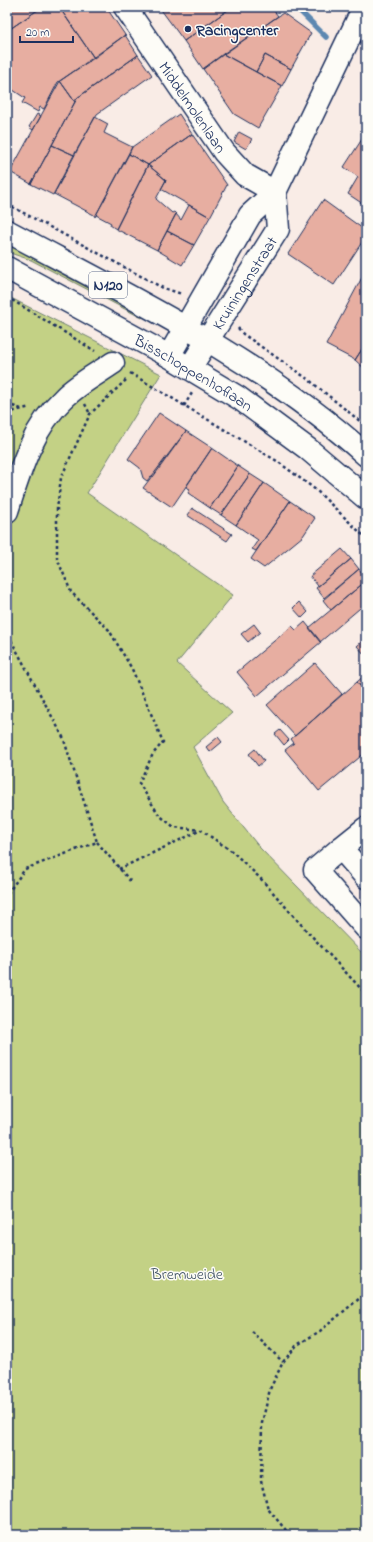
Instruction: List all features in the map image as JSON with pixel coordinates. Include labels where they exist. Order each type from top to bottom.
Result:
[{"type":"street","name":"Middelmolenlaan","points":[[125,7],[224,152],[245,175],[275,192]]},
{"type":"street","name":"Kruiningenstraat","points":[[169,356],[250,215],[275,192],[364,7]]},
{"type":"street","name":"Kruiningenstraat","points":[[190,368],[278,229],[275,192]]},
{"type":"street","name":"N120","points":[[7,231],[209,340],[284,389],[336,429],[366,455]]},
{"type":"street","name":"Bisschoppenhoflaan","points":[[7,268],[190,368],[263,415],[328,465],[366,498]]},
{"type":"street","points":[[7,511],[30,448],[46,417],[63,398],[77,387],[121,368]]},
{"type":"street","points":[[366,828],[315,870],[366,928]]},
{"type":"street","points":[[341,848],[366,877]]},
{"type":"path","points":[[7,204],[163,288]]},
{"type":"path","points":[[7,298],[184,406],[252,445],[298,476],[366,538]]},
{"type":"path","points":[[243,334],[309,380],[366,426]]},
{"type":"path","points":[[121,368],[90,414],[72,458],[61,478],[57,509],[57,558],[71,592],[109,630],[132,669],[163,742],[153,754],[139,783],[159,815],[174,827],[201,830],[233,852],[262,880],[306,931],[366,994]]},
{"type":"path","points":[[7,404],[22,409]]},
{"type":"path","points":[[7,629],[12,642],[63,737],[97,842],[131,882]]},
{"type":"path","points":[[119,869],[201,830]]},
{"type":"path","points":[[7,894],[25,869],[97,842]]},
{"type":"path","points":[[290,1535],[268,1509],[261,1481],[262,1423],[270,1389],[283,1362],[297,1345],[320,1331],[366,1293]]},
{"type":"path","points":[[252,1332],[283,1362]]},
{"type":"green space","points":[[7,241],[144,313],[142,318],[31,260],[7,252]]},
{"type":"green space","name":"Bremweide","points":[[7,296],[161,374],[87,493],[233,595],[177,663],[232,713],[193,747],[223,802],[260,848],[366,957],[366,1535],[7,1535]]},
{"type":"building","points":[[7,7],[42,7],[7,31]]},
{"type":"building","points":[[42,7],[59,7],[94,58],[58,82],[44,109],[40,107],[38,112],[22,103],[25,98],[7,86],[7,31]]},
{"type":"building","points":[[59,7],[106,7],[125,35],[94,58]]},
{"type":"building","name":"Racingcenter","points":[[159,7],[232,7],[184,41]]},
{"type":"building","points":[[232,7],[271,7],[278,16],[203,69],[184,41]]},
{"type":"building","points":[[283,13],[311,33],[291,69],[265,55],[256,72],[223,54]]},
{"type":"building","points":[[125,35],[138,55],[77,98],[75,102],[60,81]]},
{"type":"building","points":[[223,54],[282,86],[258,128],[234,114],[203,69]]},
{"type":"building","points":[[138,55],[152,75],[97,114],[74,155],[52,145],[77,98]]},
{"type":"building","points":[[265,55],[291,69],[282,86],[256,72]]},
{"type":"building","points":[[60,81],[75,102],[31,184],[10,172]]},
{"type":"building","points":[[37,114],[41,116],[33,130],[29,127]]},
{"type":"building","points":[[179,114],[192,134],[148,165],[129,154],[132,147]]},
{"type":"building","points":[[95,117],[108,124],[104,133],[132,147],[95,217],[94,215],[54,194]]},
{"type":"building","points":[[239,132],[252,139],[246,149],[234,142]]},
{"type":"building","points":[[366,133],[366,206],[348,194],[358,177],[344,167]]},
{"type":"building","points":[[192,134],[227,185],[210,217],[161,189],[166,180],[148,165]]},
{"type":"building","points":[[52,145],[74,155],[53,195],[31,184]]},
{"type":"building","points":[[129,154],[148,165],[116,229],[110,225],[111,223],[96,215]]},
{"type":"building","points":[[148,165],[166,180],[156,199],[172,213],[174,212],[176,214],[157,250],[116,229]]},
{"type":"building","points":[[323,200],[366,231],[366,236],[334,285],[288,254]]},
{"type":"building","points":[[189,205],[210,217],[194,245],[167,231],[176,214],[181,220]]},
{"type":"building","points":[[167,231],[194,245],[182,265],[157,250]]},
{"type":"building","points":[[366,270],[366,343],[355,360],[326,345]]},
{"type":"building","points":[[366,343],[366,370],[355,360]]},
{"type":"building","points":[[159,413],[186,431],[153,477],[151,476],[147,481],[143,478],[140,468],[128,459]]},
{"type":"building","points":[[186,431],[212,448],[172,507],[143,488]]},
{"type":"building","points":[[212,448],[238,466],[210,508],[188,493],[190,489],[186,487]]},
{"type":"building","points":[[238,466],[250,474],[221,515],[210,508]]},
{"type":"building","points":[[250,474],[264,483],[236,525],[221,515]]},
{"type":"building","points":[[264,483],[290,501],[256,551],[252,549],[258,540],[236,525]]},
{"type":"building","points":[[290,501],[315,518],[303,536],[264,568],[251,559]]},
{"type":"building","points":[[192,508],[232,534],[227,541],[187,515]]},
{"type":"building","points":[[342,549],[351,559],[318,586],[310,576]]},
{"type":"building","points":[[351,559],[359,569],[324,598],[316,588]]},
{"type":"building","points":[[359,569],[366,578],[366,581],[331,610],[323,600]]},
{"type":"building","points":[[366,581],[366,603],[320,642],[309,628]]},
{"type":"building","points":[[299,602],[308,612],[302,618],[293,608]]},
{"type":"building","points":[[305,622],[321,642],[257,696],[237,672],[292,626],[296,630]]},
{"type":"building","points":[[254,624],[260,632],[248,642],[241,634]]},
{"type":"building","points":[[366,638],[366,656],[357,646]]},
{"type":"building","points":[[315,663],[342,694],[295,736],[267,705]]},
{"type":"building","points":[[366,674],[366,693],[357,682]]},
{"type":"building","points":[[357,682],[366,693],[366,752],[319,791],[285,750],[294,743],[291,739]]},
{"type":"building","points":[[280,730],[289,740],[284,745],[275,734]]},
{"type":"building","points":[[218,737],[222,742],[210,752],[206,747]]},
{"type":"building","points":[[255,749],[264,761],[258,766],[249,754]]},
{"type":"waterway","points":[[296,7],[326,37]]},
{"type":"place","name":"Racingcenter","points":[[188,29]]}]
